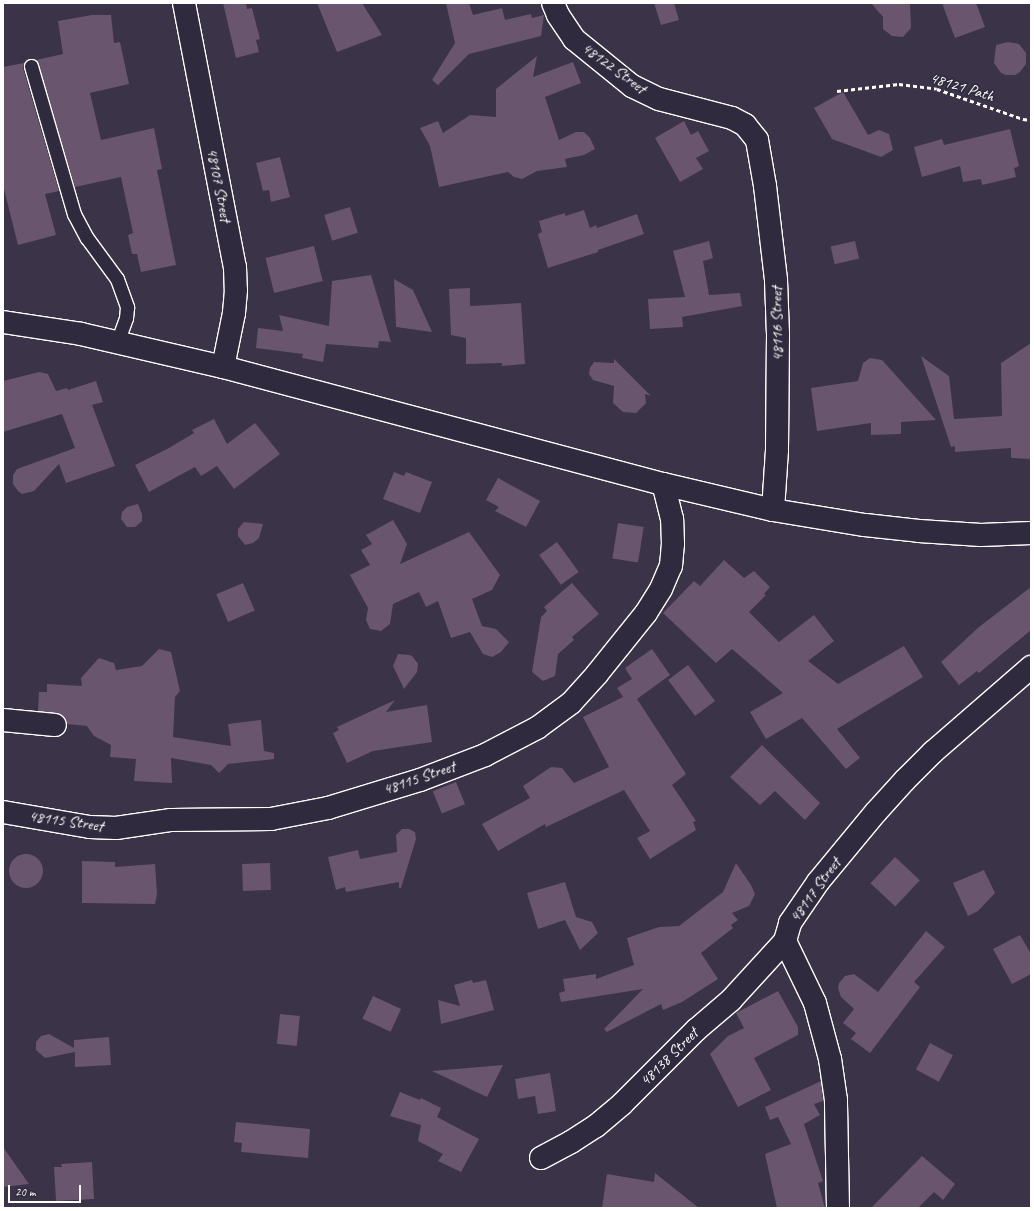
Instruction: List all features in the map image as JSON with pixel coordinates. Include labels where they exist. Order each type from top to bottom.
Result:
[{"type":"street","name":"48107 Street","points":[[184,3],[235,267],[236,290],[234,313],[223,367]]},
{"type":"street","name":"48122 Street","points":[[553,3],[558,15],[574,39],[632,86],[659,99],[732,118],[745,125],[756,140]]},
{"type":"street","name":"48116 Street","points":[[756,140],[765,186],[776,280],[778,334],[777,450],[773,510]]},
{"type":"street","points":[[3,322],[81,334],[223,367],[663,484],[773,510],[865,525],[919,531],[981,535],[1031,533]]},
{"type":"street","name":"48115 Street","points":[[3,812],[103,828],[116,828],[171,820],[271,819],[328,808],[413,782],[485,755],[537,728],[571,703],[597,674],[646,613],[661,589],[671,566],[673,551],[672,519],[663,484]]},
{"type":"street","name":"48117 Street","points":[[838,1208],[836,1100],[830,1059],[815,1003],[785,941],[790,923],[803,903],[876,812],[933,752],[1031,667]]},
{"type":"street","points":[[3,720],[55,725]]},
{"type":"street","name":"48138 Street","points":[[541,1158],[571,1142],[596,1126],[622,1104],[696,1030],[731,1000],[785,941]]},
{"type":"lane","points":[[31,66],[74,214],[87,238],[117,279],[127,307],[126,318],[117,343]]},
{"type":"path","name":"48121 Path","points":[[837,91],[899,84],[937,89],[1023,120],[1031,120]]},
{"type":"building","points":[[223,3],[246,3],[247,9],[252,8],[260,39],[256,40],[259,52],[236,58]]},
{"type":"building","points":[[317,3],[362,3],[382,35],[337,52]]},
{"type":"building","points":[[446,3],[469,3],[473,15],[502,8],[505,20],[531,14],[532,18],[544,15],[541,36],[469,54],[438,85],[432,80],[455,43]]},
{"type":"building","points":[[654,3],[674,3],[679,20],[661,25]]},
{"type":"building","points":[[871,3],[910,3],[911,28],[903,37],[892,36],[883,29],[883,17]]},
{"type":"building","points":[[942,3],[976,3],[985,27],[955,38]]},
{"type":"building","points":[[92,15],[111,15],[114,43],[120,42],[129,84],[90,93],[101,140],[154,128],[162,169],[157,170],[176,265],[141,272],[137,254],[132,254],[128,235],[133,233],[121,177],[75,187],[36,60],[63,54],[58,21]]},
{"type":"building","points":[[1008,42],[1019,44],[1026,53],[1026,64],[1020,72],[1015,75],[1006,75],[1001,73],[994,63],[996,45]]},
{"type":"building","points":[[537,56],[533,77],[573,62],[581,83],[545,97],[559,140],[576,132],[584,132],[590,138],[595,149],[584,155],[565,159],[567,167],[537,171],[522,179],[514,177],[508,172],[439,187],[430,146],[420,128],[438,121],[443,133],[470,115],[496,117],[496,89]]},
{"type":"building","points":[[24,63],[23,68],[59,191],[45,194],[56,235],[18,245],[3,185],[3,67]]},
{"type":"building","points":[[843,92],[868,135],[879,130],[889,134],[893,150],[881,157],[832,139],[814,108]]},
{"type":"building","points":[[684,121],[691,135],[698,131],[709,151],[696,158],[703,169],[680,182],[655,138]]},
{"type":"building","points":[[1010,129],[1019,166],[1014,168],[1016,177],[982,185],[981,179],[963,182],[960,166],[922,177],[914,147],[942,139],[944,145]]},
{"type":"building","points":[[280,157],[290,197],[271,202],[269,190],[263,191],[256,163]]},
{"type":"building","points":[[350,207],[358,233],[332,241],[324,215]]},
{"type":"building","points":[[584,210],[590,228],[596,225],[597,228],[637,214],[644,234],[598,250],[598,252],[548,268],[538,234],[542,232],[539,221],[565,213],[565,216]]},
{"type":"building","points":[[709,241],[713,258],[703,261],[709,295],[740,293],[742,306],[682,317],[683,327],[650,329],[648,299],[685,297],[673,251]]},
{"type":"building","points":[[855,241],[859,259],[835,264],[831,247]]},
{"type":"building","points":[[314,246],[323,281],[274,293],[265,258]]},
{"type":"building","points":[[371,275],[391,342],[379,341],[378,348],[326,344],[323,362],[302,358],[303,354],[256,348],[258,328],[283,331],[279,315],[329,326],[332,281]]},
{"type":"building","points":[[394,279],[413,290],[432,332],[396,327]]},
{"type":"building","points":[[470,288],[470,306],[521,303],[525,364],[502,366],[502,363],[466,364],[466,338],[451,335],[449,289]]},
{"type":"building","points":[[1031,343],[1031,459],[1011,458],[1011,448],[955,452],[955,446],[951,447],[921,356],[949,376],[954,419],[1002,416],[1001,363]]},
{"type":"building","points":[[870,358],[882,360],[936,420],[901,422],[901,434],[871,435],[871,423],[817,431],[811,388],[858,381],[863,363]]},
{"type":"building","points":[[614,359],[651,396],[645,394],[646,403],[636,413],[623,412],[613,403],[614,386],[593,380],[589,374],[590,368],[594,362],[614,363]]},
{"type":"building","points":[[39,372],[48,374],[56,391],[67,388],[68,390],[96,381],[103,402],[92,405],[115,466],[66,483],[59,464],[34,491],[22,494],[13,484],[13,475],[17,469],[75,448],[62,414],[3,432],[3,381]]},
{"type":"building","points":[[214,419],[227,444],[255,423],[280,454],[234,489],[217,466],[201,476],[195,467],[149,492],[135,465],[169,448],[194,433],[192,430]]},
{"type":"building","points":[[394,472],[404,476],[406,472],[432,482],[420,513],[383,499]]},
{"type":"building","points":[[498,478],[540,501],[526,527],[495,511],[499,507],[486,500]]},
{"type":"building","points":[[138,504],[142,514],[142,521],[135,527],[127,527],[121,519],[122,512],[127,507]]},
{"type":"building","points":[[393,520],[407,544],[400,564],[469,532],[500,575],[492,590],[472,599],[482,626],[496,629],[509,642],[501,652],[492,657],[483,654],[470,632],[451,638],[438,601],[426,607],[419,592],[393,604],[390,624],[381,631],[370,629],[366,620],[368,608],[350,575],[370,565],[361,550],[372,544],[366,535]]},
{"type":"building","points":[[244,522],[263,524],[259,538],[253,543],[245,545],[238,536],[238,529]]},
{"type":"building","points":[[618,523],[644,527],[638,563],[612,559]]},
{"type":"building","points":[[557,542],[579,572],[561,585],[539,555]]},
{"type":"building","points":[[724,560],[744,578],[754,571],[770,587],[764,594],[766,595],[749,612],[779,642],[814,615],[834,641],[808,661],[838,684],[904,646],[923,677],[837,729],[860,758],[846,769],[802,718],[766,739],[750,712],[783,693],[732,649],[716,663],[663,613],[694,581],[700,586]]},
{"type":"building","points":[[243,583],[255,611],[228,622],[216,594]]},
{"type":"building","points":[[572,583],[599,614],[572,637],[574,640],[558,654],[555,676],[543,681],[532,672],[541,617],[547,611],[544,607]]},
{"type":"building","points":[[1031,587],[1031,630],[979,673],[977,671],[959,685],[941,662],[979,627]]},
{"type":"building","points":[[159,649],[171,652],[180,691],[175,697],[173,737],[231,746],[228,724],[261,720],[264,751],[274,753],[274,759],[228,764],[219,773],[211,765],[171,758],[172,783],[134,781],[136,759],[110,757],[111,745],[94,736],[87,726],[67,724],[66,719],[62,715],[38,711],[39,692],[47,692],[47,684],[82,686],[81,678],[99,658],[114,663],[116,670],[142,666]]},
{"type":"building","points":[[652,649],[670,675],[637,699],[686,774],[672,785],[696,821],[693,822],[696,830],[650,859],[637,838],[650,831],[624,790],[546,827],[545,824],[498,851],[482,824],[530,798],[523,786],[551,767],[562,768],[574,783],[609,767],[583,717],[623,697],[617,688],[632,679],[625,668]]},
{"type":"building","points":[[398,654],[410,655],[418,664],[417,672],[404,689],[393,666]]},
{"type":"building","points":[[688,665],[715,701],[695,716],[668,680]]},
{"type":"building","points":[[395,700],[386,712],[427,705],[432,742],[373,751],[347,763],[333,733],[339,730],[337,727]]},
{"type":"building","points":[[762,745],[820,803],[805,820],[775,791],[760,805],[730,777]]},
{"type":"building","points":[[456,782],[465,804],[442,814],[433,791]]},
{"type":"building","points":[[402,829],[409,829],[415,832],[416,839],[401,888],[399,888],[399,882],[346,892],[345,887],[336,890],[328,857],[358,850],[360,859],[397,852],[396,835]]},
{"type":"building","points":[[29,854],[38,859],[42,864],[42,878],[38,883],[33,887],[23,888],[19,887],[10,878],[9,868],[10,864],[19,855]]},
{"type":"building","points":[[895,857],[920,880],[895,907],[870,883]]},
{"type":"building","points":[[82,861],[115,862],[115,867],[155,864],[157,894],[155,904],[82,903]]},
{"type":"building","points":[[270,863],[271,890],[243,891],[242,864]]},
{"type":"building","points":[[736,863],[751,885],[755,894],[749,906],[732,913],[738,920],[731,925],[733,928],[701,953],[718,979],[682,1002],[663,1010],[661,1004],[607,1032],[604,1029],[643,989],[561,1002],[559,993],[565,991],[563,979],[596,974],[596,979],[634,965],[627,938],[659,927],[679,926],[723,892]]},
{"type":"building","points":[[984,870],[995,893],[978,911],[968,916],[953,883]]},
{"type":"building","points":[[565,882],[576,917],[592,922],[598,933],[580,950],[565,920],[538,929],[527,893]]},
{"type":"building","points":[[926,931],[945,947],[914,982],[920,987],[870,1053],[851,1039],[856,1033],[843,1023],[854,1009],[841,997],[838,988],[839,983],[845,976],[854,974],[878,992]]},
{"type":"building","points":[[1020,935],[1031,954],[1031,974],[1012,984],[993,949]]},
{"type":"building","points":[[472,980],[473,983],[486,980],[494,1010],[441,1024],[438,1000],[460,1006],[454,985]]},
{"type":"building","points":[[778,991],[798,1027],[798,1035],[754,1058],[771,1090],[738,1107],[710,1054],[728,1036],[744,1028],[736,1013]]},
{"type":"building","points":[[373,996],[401,1009],[391,1032],[362,1019]]},
{"type":"building","points":[[280,1014],[300,1016],[297,1046],[277,1044]]},
{"type":"building","points":[[49,1034],[74,1048],[74,1040],[109,1037],[111,1065],[75,1067],[75,1052],[45,1058],[36,1050],[36,1042],[41,1036]]},
{"type":"building","points":[[930,1043],[953,1055],[939,1082],[916,1069]]},
{"type":"building","points":[[503,1065],[487,1097],[432,1071]]},
{"type":"building","points":[[550,1073],[556,1111],[538,1114],[535,1096],[518,1099],[515,1079]]},
{"type":"building","points":[[821,1081],[823,1101],[814,1104],[820,1115],[804,1124],[823,1181],[818,1183],[825,1208],[777,1208],[765,1154],[791,1144],[778,1117],[770,1120],[765,1107]]},
{"type":"building","points":[[400,1092],[420,1100],[421,1098],[441,1108],[437,1117],[479,1139],[461,1172],[438,1161],[443,1154],[418,1141],[421,1125],[390,1116]]},
{"type":"building","points":[[236,1122],[310,1129],[308,1158],[241,1152],[242,1143],[234,1142]]},
{"type":"building","points":[[3,1147],[29,1184],[3,1187]]},
{"type":"building","points":[[922,1156],[955,1184],[943,1200],[934,1192],[918,1208],[871,1208]]},
{"type":"building","points":[[92,1162],[94,1199],[56,1201],[54,1167],[62,1167],[61,1164]]},
{"type":"building","points":[[655,1173],[699,1208],[602,1208],[607,1174],[654,1182]]}]
